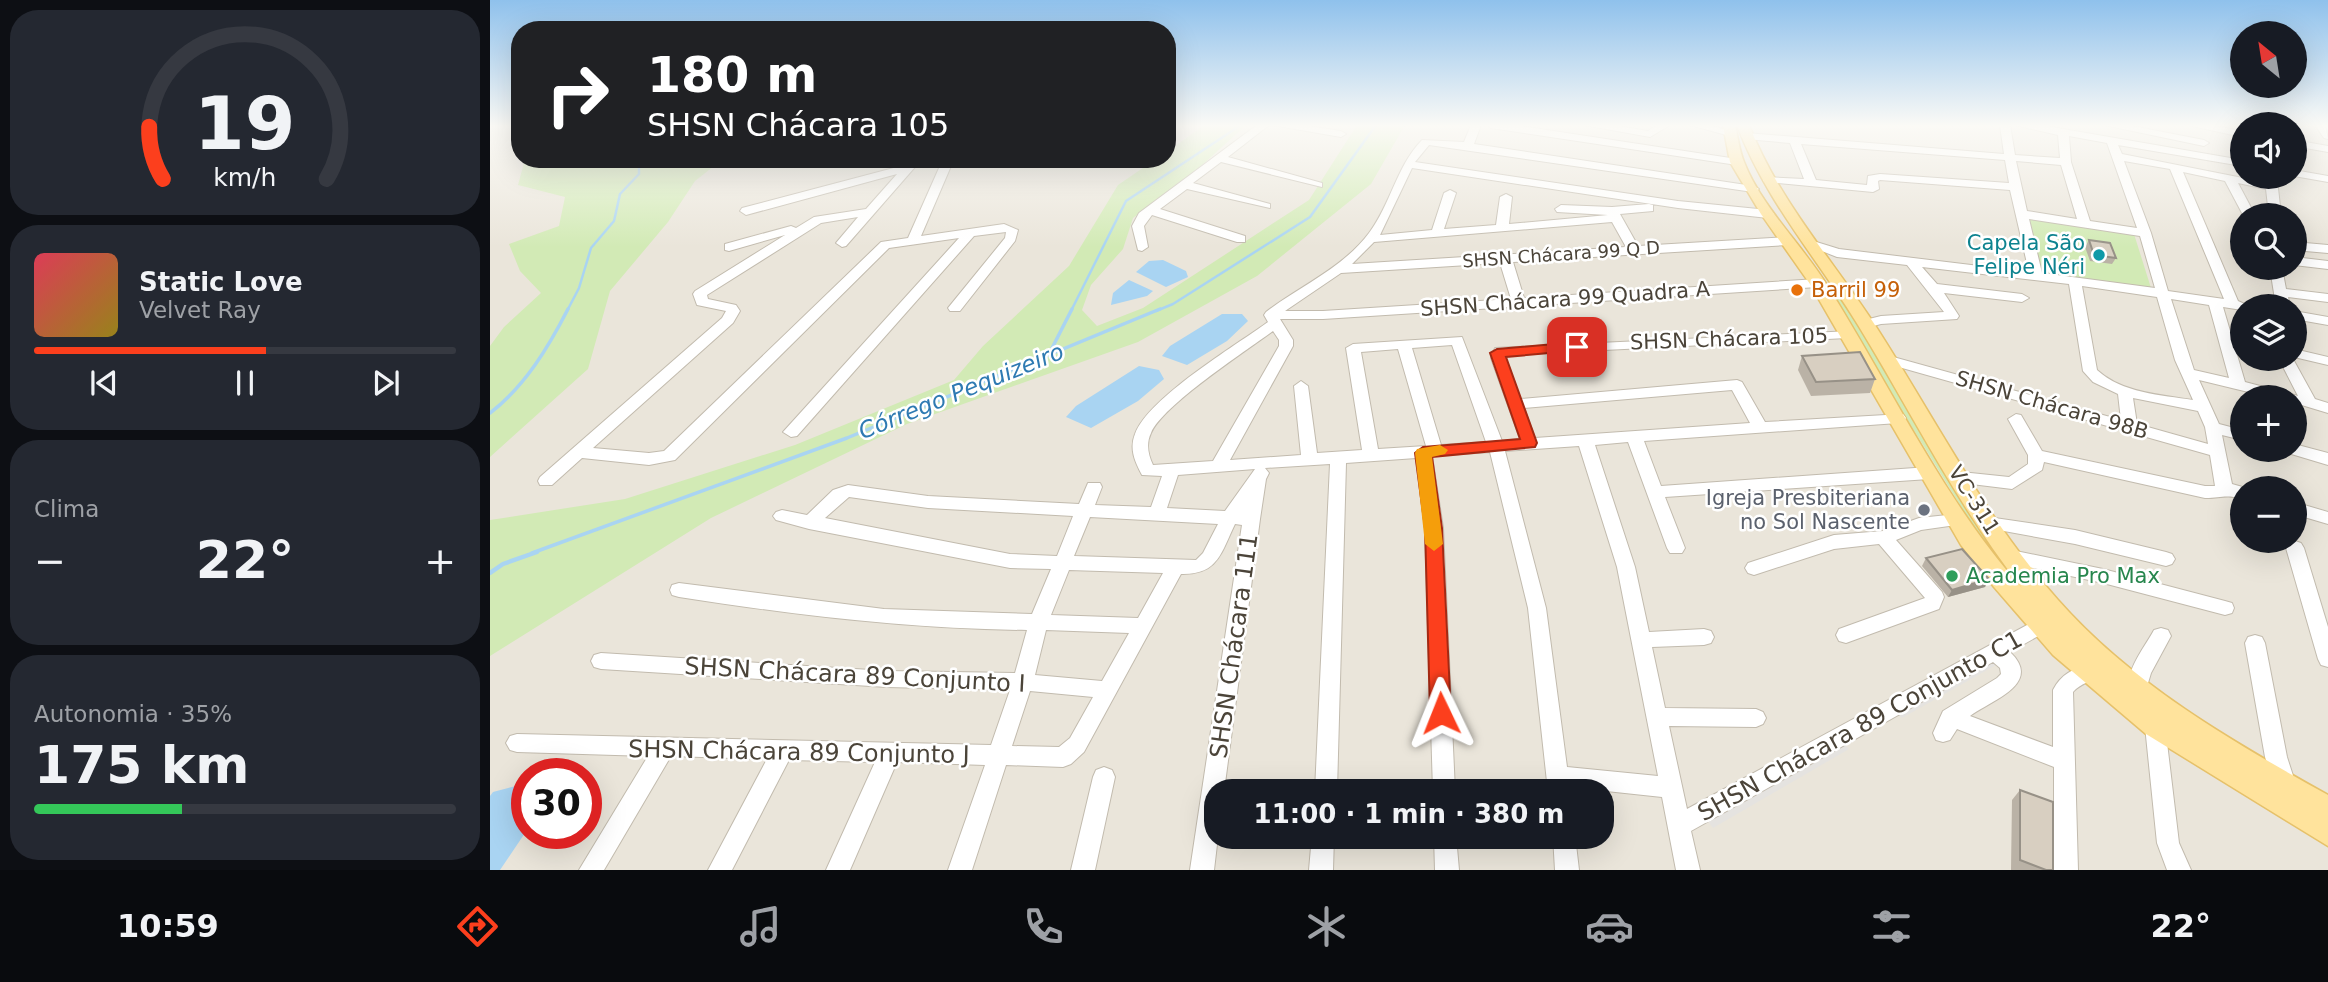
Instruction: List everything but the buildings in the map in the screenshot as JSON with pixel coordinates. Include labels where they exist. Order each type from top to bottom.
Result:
[{"type":"main road","name":"VC-311","points":[[1739,166],[1767,211],[1810,249],[1828,282],[1863,323],[1988,523],[2051,608],[2116,670],[2139,680],[2242,759],[2328,809]]},
{"type":"main road","points":[[1758,166],[1810,249]]},
{"type":"main road","points":[[1767,211],[1775,206],[1785,211]]},
{"type":"main road","name":"VC-311","points":[[1863,323],[1898,418],[1929,473],[1969,540],[2040,626],[2089,672],[2155,726],[2328,833]]},
{"type":"main road","points":[[1915,448],[1913,441],[1921,436],[1946,456]]},
{"type":"street","points":[[1142,247],[1140,219],[1212,166]]},
{"type":"street","points":[[1246,166],[1318,185]]},
{"type":"street","points":[[1371,239],[1411,166]]},
{"type":"street","points":[[1416,166],[1512,178],[1668,204],[1767,211]]},
{"type":"street","points":[[1595,166],[1754,190]]},
{"type":"street","points":[[1804,166],[1811,183]]},
{"type":"street","points":[[2012,166],[2037,278]]},
{"type":"street","points":[[2067,166],[2085,224]]},
{"type":"street","points":[[2120,166],[2145,233],[2188,373],[2213,427],[2224,488]]},
{"type":"street","points":[[2167,166],[2272,188],[2274,203]]},
{"type":"street","points":[[2175,167],[2232,294]]},
{"type":"street","points":[[746,211],[898,168]]},
{"type":"street","points":[[842,243],[908,168]]},
{"type":"street","points":[[914,239],[945,168]]},
{"type":"street","points":[[2307,176],[2328,180]]},
{"type":"street","points":[[1766,179],[1873,189],[1872,178],[1880,177],[2015,187]]},
{"type":"street","points":[[2229,177],[2243,203]]},
{"type":"street","points":[[1186,185],[1266,206]]},
{"type":"street","points":[[1437,233],[1450,193]]},
{"type":"street","points":[[1502,228],[1506,197]]},
{"type":"street","points":[[1371,239],[1502,228],[1664,207],[1668,204]]},
{"type":"street","points":[[1561,209],[1614,214]]},
{"type":"street","points":[[1153,211],[1241,239]]},
{"type":"street","points":[[729,247],[827,217],[870,212]]},
{"type":"street","points":[[1614,214],[1633,248]]},
{"type":"street","points":[[2022,214],[2145,233]]},
{"type":"street","points":[[546,481],[728,320],[733,311],[731,308],[702,302],[698,298],[704,291],[808,225]]},
{"type":"street","points":[[579,452],[662,459],[675,452],[887,243],[1008,228],[1014,234],[955,307]]},
{"type":"street","points":[[791,432],[971,232]]},
{"type":"street","name":"SHSN Chácara 99 Q D","points":[[1172,469],[1148,471],[1141,460],[1140,445],[1144,429],[1160,411],[1273,319],[1288,300],[1336,269],[1371,239]]},
{"type":"street","points":[[2307,247],[2328,249]]},
{"type":"street","name":"SHSN Chácara 99 Q D","points":[[1336,269],[1633,248],[1810,249],[1913,264],[2162,293],[2230,305]]},
{"type":"street","points":[[1504,257],[1519,302]]},
{"type":"street","points":[[2307,263],[2328,265]]},
{"type":"street","points":[[1863,323],[1952,316],[1934,288],[1913,264]]},
{"type":"street","name":"SHSN Chácara 99 Quadra A","points":[[1273,319],[1828,282]]},
{"type":"street","points":[[2075,282],[2090,371],[2102,382],[2125,390],[2204,407]]},
{"type":"street","points":[[1934,288],[2022,298]]},
{"type":"street","points":[[2307,298],[2328,298]]},
{"type":"street","points":[[2188,373],[2238,385],[2215,303]]},
{"type":"street","points":[[2307,317],[2328,321]]},
{"type":"street","points":[[1218,466],[1286,346],[1286,340],[1273,319]]},
{"type":"street","name":"SHSN Chácara 105","points":[[1529,443],[1498,358],[1500,351],[1863,323]]},
{"type":"street","points":[[1371,456],[1353,348],[1457,340],[1496,446],[1537,608],[1557,779]]},
{"type":"street","points":[[1404,344],[1429,452],[1444,779]]},
{"type":"street","points":[[2307,356],[2328,361]]},
{"type":"street","name":"SHSN Chácara 98B","points":[[1886,359],[2218,452]]},
{"type":"street","points":[[1897,379],[1925,369]]},
{"type":"street","points":[[1516,404],[1737,385],[1760,427]]},
{"type":"street","points":[[1301,386],[1310,461]]},
{"type":"street","points":[[2125,390],[2129,426]]},
{"type":"street","points":[[2307,402],[2328,408]]},
{"type":"street","points":[[1157,514],[1172,469],[1218,466],[1262,468],[1310,461],[1529,443],[1898,418]]},
{"type":"street","points":[[1961,478],[2012,483],[2036,466],[2035,455],[2016,419]]},
{"type":"street","points":[[2213,427],[2230,432]]},
{"type":"street","points":[[1634,436],[1676,548]]},
{"type":"street","points":[[1585,440],[1611,515],[1641,640],[1688,870]]},
{"type":"street","points":[[2307,452],[2328,458]]},
{"type":"street","points":[[2035,455],[2205,492],[2218,492],[2224,488],[2230,490]]},
{"type":"street","points":[[1326,779],[1338,459]]},
{"type":"street","points":[[782,516],[977,556],[1060,564],[1190,567],[1205,563],[1262,468]]},
{"type":"street","name":"SHSN Chácara 111","points":[[1202,870],[1251,519],[1262,468]]},
{"type":"street","points":[[1655,492],[1929,473]]},
{"type":"street","points":[[960,870],[1023,682],[1040,620],[1060,564],[1086,511],[1094,487]]},
{"type":"street","points":[[809,523],[839,494],[848,491],[928,502],[1251,519]]},
{"type":"street","points":[[2307,512],[2328,518]]},
{"type":"street","points":[[1754,568],[1817,548],[1868,536],[1884,538],[1919,524],[1957,520]]},
{"type":"street","points":[[1988,523],[2075,537],[2166,559]]},
{"type":"street","points":[[1846,635],[1932,604],[1935,597],[1884,538]]},
{"type":"street","points":[[2296,553],[2328,659]]},
{"type":"street","points":[[2011,557],[2103,576],[2225,608]]},
{"type":"street","points":[[1108,691],[1176,567]]},
{"type":"street","points":[[679,590],[810,609],[915,619],[1040,620],[1143,626]]},
{"type":"street","name":"SHSN Chácara 89 Conjunto C1","points":[[1680,825],[2040,626]]},
{"type":"street","points":[[2139,680],[2161,636]]},
{"type":"street","points":[[1641,640],[1704,637]]},
{"type":"street","points":[[2255,643],[2276,757],[2285,785]]},
{"type":"street","points":[[1995,651],[2009,664],[2011,676],[2006,684],[1970,702],[1946,725],[2064,761]]},
{"type":"street","name":"SHSN Chácara 89 Conjunto I","points":[[601,661],[887,679],[1023,682],[1108,691]]},
{"type":"street","points":[[2066,870],[2063,690],[2071,680],[2089,672]]},
{"type":"street","name":"SHSN Chácara 89 Conjunto J","points":[[517,743],[1063,757],[1077,745],[1108,691]]},
{"type":"street","points":[[1657,717],[1756,718]]},
{"type":"street","points":[[2155,726],[2168,843],[2179,870]]},
{"type":"street","points":[[591,870],[664,748]]},
{"type":"street","points":[[720,870],[783,750]]},
{"type":"street","points":[[838,870],[890,753]]},
{"type":"street","points":[[2242,759],[2276,757]]},
{"type":"street","points":[[1083,870],[1104,777]]},
{"type":"street","points":[[1614,786],[1671,788]]},
{"type":"street","points":[[1321,870],[1322,849]]},
{"type":"street","points":[[1446,849],[1447,870]]},
{"type":"street","points":[[1565,849],[1567,870]]},
{"type":"shaded area","points":[[490,166],[511,166],[511,168],[1176,168],[1176,166],[2230,166],[2230,189],[2307,189],[2307,166],[2328,166],[2328,870],[490,870]]},
{"type":"shaded area","points":[[1987,658],[1996,665],[1902,718],[1895,711]]},
{"type":"shaded area","points":[[1841,742],[1849,749],[1713,828],[1707,820]]},
{"type":"green space","points":[[1202,166],[1133,218],[1123,249],[1091,285],[1082,310],[1097,326],[1143,308],[1309,200],[1331,166],[1382,166],[1371,184],[1257,276],[1138,342],[907,424],[711,518],[490,656],[490,520],[625,499],[795,445],[954,380],[983,346],[1069,266],[1118,185],[1143,168]]},
{"type":"green space","points":[[523,168],[712,168],[695,181],[668,222],[610,291],[588,369],[490,457],[490,346],[504,327],[541,293],[520,271],[509,244],[559,226],[565,197],[518,185]]},
{"type":"green space","points":[[2028,217],[2134,234],[2151,288],[2038,273]]},
{"type":"green space","points":[[1827,289],[1838,289],[1970,507],[2177,732],[1997,565]]},
{"type":"water","points":[[1163,260],[1186,271],[1188,277],[1166,287],[1136,272],[1149,261]]},
{"type":"water","points":[[1129,280],[1153,291],[1147,296],[1111,305],[1113,293]]},
{"type":"water","points":[[1222,314],[1242,314],[1248,321],[1227,341],[1187,365],[1162,356],[1170,346]]},
{"type":"water","points":[[1139,366],[1159,370],[1164,379],[1138,401],[1091,428],[1066,417],[1076,406]]},
{"type":"water","points":[[511,787],[511,849],[514,849],[500,870],[490,870],[490,796],[493,792]]},
{"type":"waterway","points":[[1176,168],[1180,166]]},
{"type":"waterway","name":"Córrego Pequizeiro","points":[[1156,311],[1173,304],[1310,217],[1347,166]]},
{"type":"waterway","points":[[567,311],[579,288],[591,248],[614,221],[620,194],[639,174],[639,168]]},
{"type":"waterway","points":[[1072,309],[1126,201],[1176,168]]},
{"type":"waterway","points":[[490,413],[514,391],[535,366],[568,309]]},
{"type":"waterway","points":[[1049,354],[1072,309]]},
{"type":"waterway","name":"Córrego Pequizeiro","points":[[532,553],[847,438],[1160,309]]},
{"type":"waterway","name":"Córrego Pequizeiro","points":[[490,573],[503,564],[537,552]]},
{"type":"slow traffic","points":[[1434,544],[1423,453],[1440,450]]},
{"type":"place","name":"Capela São Felipe Néri","points":[[2099,255]]},
{"type":"place","name":"Barril 99","points":[[1797,290]]},
{"type":"place","name":"Igreja Presbiteriana no Sol Nascente","points":[[1924,510]]},
{"type":"place","name":"Academia Pro Max","points":[[1952,576]]},
{"type":"route","points":[[1441,713],[1433,528],[1423,453],[1529,443],[1497,353],[1577,347]]}]
